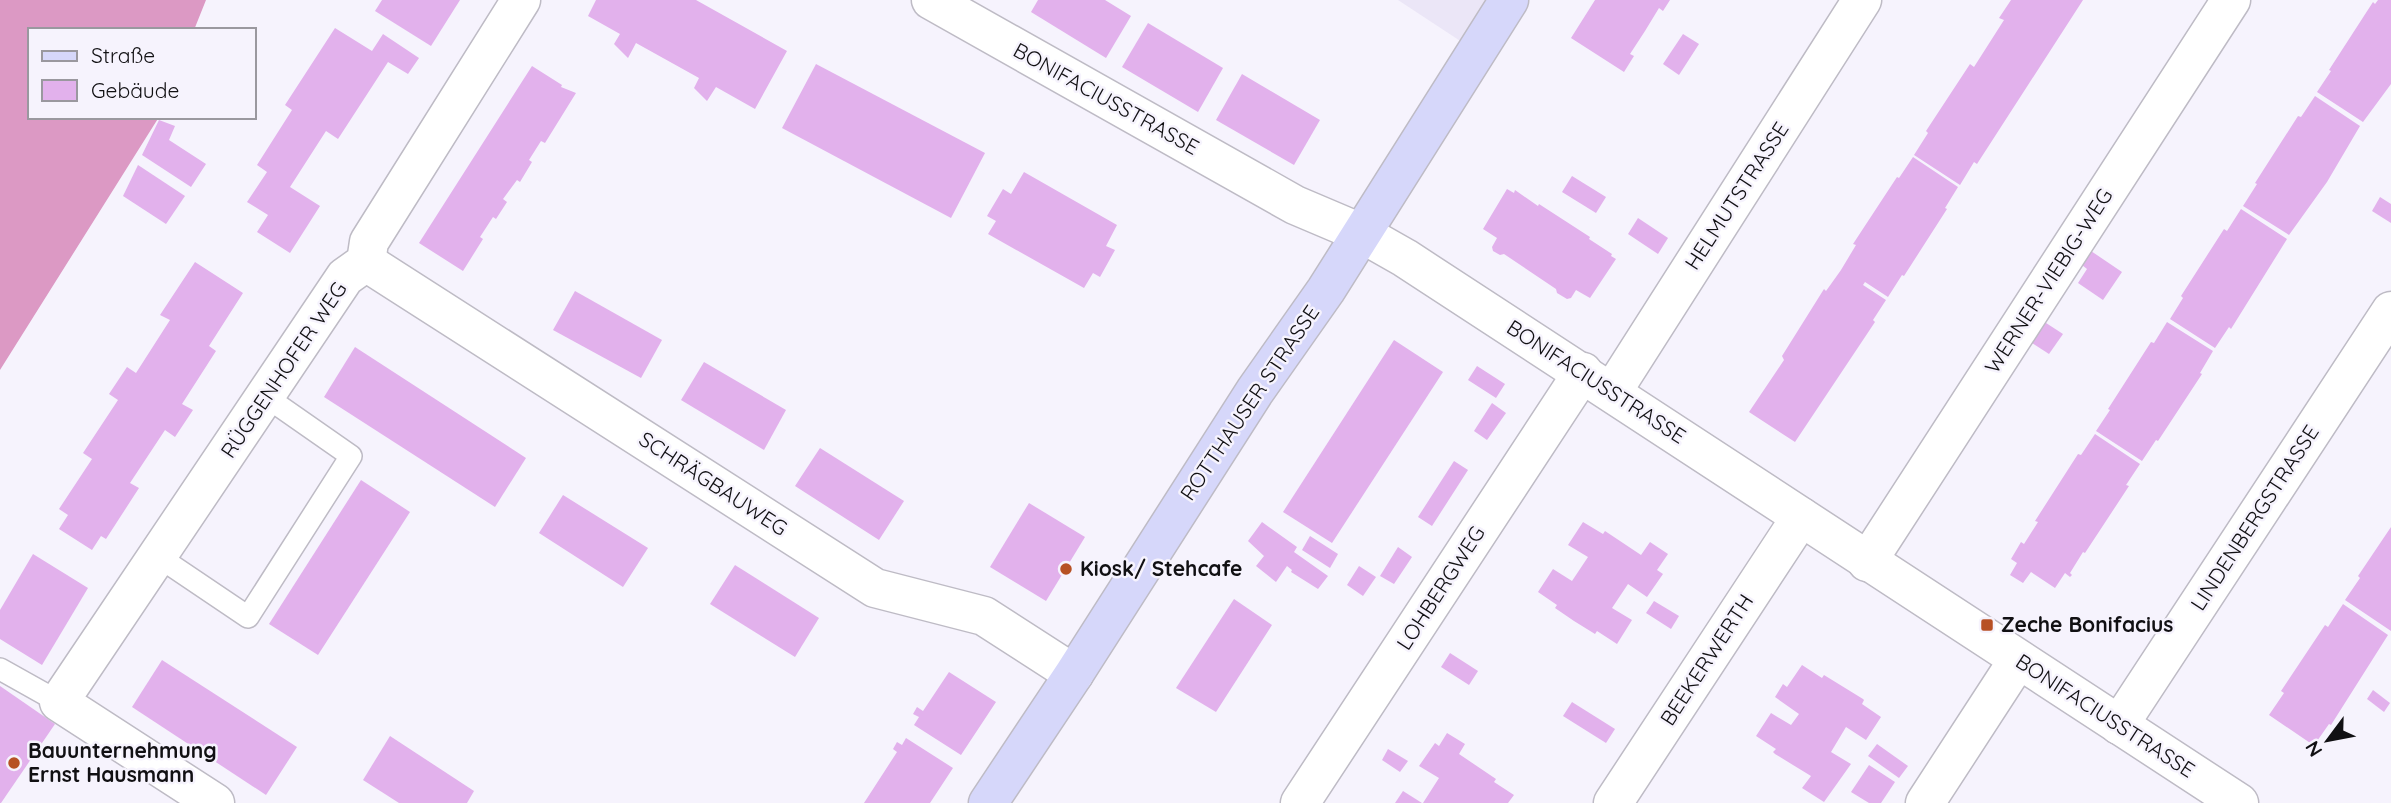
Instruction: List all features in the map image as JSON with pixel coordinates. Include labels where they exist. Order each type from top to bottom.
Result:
[{"type":"main road","name":"ROTTHAUSER STRASSE","points":[[988,803],[1255,391],[1326,290],[1509,0]]},
{"type":"street","points":[[366,262],[369,242],[521,0]]},
{"type":"street","name":"BONIFACIUSSTRASSE","points":[[931,0],[1295,205],[1361,233],[1415,264],[2239,803]]},
{"type":"street","name":"HELMUTSTRASSE","points":[[1597,382],[1862,0]]},
{"type":"street","name":"WERNER-VIEBIG-WEG","points":[[1867,562],[2231,0]]},
{"type":"street","name":"RÜGGENHOFER WEG","points":[[60,702],[345,277],[366,262]]},
{"type":"street","name":"SCHRÄGBAUWEG","points":[[366,262],[875,588],[984,616],[1074,674]]},
{"type":"street","name":"LINDENBERGSTRASSE","points":[[2119,725],[2391,311]]},
{"type":"street","name":"LOHBERGWEG","points":[[1300,803],[1597,382]]},
{"type":"street","name":"BEEKERWERTH","points":[[1613,803],[1801,517]]},
{"type":"street","points":[[1926,803],[2018,660]]},
{"type":"street","points":[[60,702],[215,803]]},
{"type":"lane","points":[[159,557],[248,617],[351,456],[265,396]]},
{"type":"lane","points":[[0,669],[60,702]]},
{"type":"shaded area","points":[[0,0],[206,0],[195,28],[28,28],[28,119],[158,119],[0,370]]},
{"type":"shaded area","points":[[1398,0],[1504,0],[1474,50]]},
{"type":"building","points":[[382,0],[460,0],[431,46],[375,11]]},
{"type":"building","points":[[596,0],[696,0],[787,51],[755,109],[716,87],[707,101],[694,88],[699,78],[636,43],[628,58],[614,44],[620,34],[588,16]]},
{"type":"building","points":[[1038,0],[1105,0],[1131,16],[1106,58],[1031,12]]},
{"type":"building","points":[[1595,0],[1670,0],[1663,11],[1659,8],[1630,54],[1634,56],[1624,72],[1571,38]]},
{"type":"building","points":[[2011,0],[2083,0],[1977,164],[1974,162],[1960,185],[1914,155],[1928,133],[1926,131],[1970,64],[1974,67],[2004,20],[1999,18]]},
{"type":"building","points":[[2378,0],[2391,0],[2391,84],[2363,122],[2317,92],[2373,2],[2375,4]]},
{"type":"building","points":[[1148,23],[1223,68],[1198,112],[1122,67]]},
{"type":"building","points":[[335,28],[372,51],[383,34],[419,58],[408,74],[388,62],[338,139],[326,131],[290,187],[320,206],[290,253],[257,232],[268,215],[247,202],[267,172],[257,165],[292,110],[285,105]]},
{"type":"building","points":[[1683,34],[1699,44],[1679,75],[1663,64]]},
{"type":"building","points":[[816,64],[985,153],[951,218],[782,128]]},
{"type":"building","points":[[532,66],[562,85],[561,87],[576,93],[545,143],[541,141],[529,160],[532,162],[520,182],[517,180],[503,199],[507,202],[480,237],[483,239],[463,271],[419,243]]},
{"type":"building","points":[[1242,74],[1320,120],[1294,165],[1216,120]]},
{"type":"building","points":[[2315,96],[2360,126],[2327,182],[2289,235],[2243,206],[2298,116],[2301,117]]},
{"type":"building","points":[[159,120],[175,126],[169,140],[206,164],[191,187],[142,155]]},
{"type":"building","points":[[1913,157],[1958,187],[1945,208],[1947,209],[1888,297],[1865,282],[1863,285],[1886,300],[1873,320],[1875,322],[1795,442],[1749,412],[1784,360],[1782,356],[1824,289],[1826,291],[1841,270],[1856,245],[1853,244]]},
{"type":"building","points":[[138,165],[185,196],[166,224],[123,196]]},
{"type":"building","points":[[1024,172],[1117,225],[1106,246],[1115,250],[1100,277],[1093,273],[1084,288],[988,234],[996,221],[987,216],[1003,189],[1011,194]]},
{"type":"building","points":[[1572,176],[1606,197],[1596,213],[1562,192]]},
{"type":"building","points":[[1507,189],[1514,193],[1515,190],[1538,206],[1539,204],[1590,237],[1589,239],[1616,259],[1590,298],[1576,290],[1571,298],[1567,299],[1504,254],[1493,251],[1492,247],[1497,238],[1483,229]]},
{"type":"building","points":[[2380,197],[2391,204],[2391,223],[2372,211]]},
{"type":"building","points":[[2241,209],[2287,239],[2231,329],[2229,327],[2215,348],[2170,319],[2183,298],[2181,296],[2224,229],[2227,231]]},
{"type":"building","points":[[1638,218],[1668,238],[1658,254],[1628,234]]},
{"type":"building","points":[[2091,251],[2122,272],[2103,300],[2078,283],[2087,269],[2082,265]]},
{"type":"building","points":[[195,262],[243,293],[209,346],[216,351],[182,404],[193,410],[175,437],[165,430],[130,483],[139,488],[106,539],[101,536],[92,550],[59,529],[68,515],[59,509],[92,459],[83,453],[118,400],[109,394],[127,367],[136,373],[170,320],[160,315]]},
{"type":"building","points":[[575,291],[662,340],[641,378],[553,330]]},
{"type":"building","points":[[2043,321],[2063,334],[2049,354],[2029,341]]},
{"type":"building","points":[[2167,322],[2213,351],[2200,373],[2202,374],[2142,461],[2096,431],[2151,342],[2154,343]]},
{"type":"building","points":[[1394,340],[1443,372],[1332,543],[1283,512]]},
{"type":"building","points":[[355,347],[526,458],[495,507],[324,397]]},
{"type":"building","points":[[704,362],[786,410],[764,450],[681,400]]},
{"type":"building","points":[[1477,366],[1505,384],[1496,398],[1468,380]]},
{"type":"building","points":[[1492,403],[1506,413],[1487,440],[1474,431]]},
{"type":"building","points":[[2095,434],[2140,464],[2126,485],[2129,486],[2070,573],[2072,575],[2070,577],[2065,573],[2055,588],[2031,572],[2023,583],[2010,575],[2017,563],[2011,559],[2021,542],[2024,544],[2038,522],[2035,521],[2078,454],[2081,455]]},
{"type":"building","points":[[820,448],[904,501],[879,540],[795,486]]},
{"type":"building","points":[[1454,461],[1468,470],[1432,526],[1418,517]]},
{"type":"building","points":[[361,480],[410,512],[318,655],[269,624]]},
{"type":"building","points":[[563,495],[648,548],[623,587],[539,533]]},
{"type":"building","points":[[1029,503],[1085,537],[1046,601],[990,567]]},
{"type":"building","points":[[1262,522],[1297,547],[1294,552],[1328,576],[1318,589],[1291,572],[1287,566],[1276,582],[1256,566],[1264,556],[1248,541]]},
{"type":"building","points":[[1583,522],[1603,534],[1605,531],[1641,555],[1650,542],[1668,554],[1657,570],[1663,574],[1647,597],[1628,584],[1612,608],[1632,620],[1617,644],[1574,621],[1538,592],[1553,569],[1572,581],[1588,557],[1568,545]]},
{"type":"building","points":[[2391,527],[2391,631],[2345,600]]},
{"type":"building","points":[[1310,536],[1338,554],[1330,568],[1302,550]]},
{"type":"building","points":[[1398,547],[1412,557],[1394,584],[1380,576]]},
{"type":"building","points":[[33,554],[88,588],[42,665],[0,639],[0,610]]},
{"type":"building","points":[[735,565],[819,618],[795,657],[710,604]]},
{"type":"building","points":[[1359,566],[1376,577],[1363,596],[1347,585]]},
{"type":"building","points":[[1234,599],[1272,625],[1216,712],[1176,688]]},
{"type":"building","points":[[1654,601],[1679,616],[1671,629],[1646,613]]},
{"type":"building","points":[[2343,604],[2388,635],[2331,725],[2329,724],[2315,744],[2319,749],[2269,715],[2284,693],[2281,691],[2325,625],[2328,627]]},
{"type":"building","points":[[1450,653],[1478,671],[1469,685],[1441,667]]},
{"type":"building","points":[[162,660],[297,747],[266,795],[132,707]]},
{"type":"building","points":[[1802,665],[1863,699],[1862,704],[1881,717],[1866,740],[1846,727],[1831,752],[1851,764],[1824,802],[1802,788],[1811,776],[1775,754],[1773,752],[1776,749],[1756,736],[1771,713],[1791,725],[1799,714],[1775,697],[1783,684],[1787,687]]},
{"type":"building","points":[[949,672],[996,702],[961,755],[914,725],[919,717],[913,714],[917,707],[923,711]]},
{"type":"building","name":"Bauunternehmung Ernst Hausmann","points":[[0,686],[55,724],[1,803],[0,803]]},
{"type":"building","points":[[2373,690],[2390,703],[2384,712],[2367,699]]},
{"type":"building","points":[[1572,702],[1615,729],[1606,743],[1563,716]]},
{"type":"building","points":[[1447,733],[1465,744],[1459,754],[1514,795],[1508,803],[1423,803],[1439,778],[1419,766],[1435,743],[1439,746]]},
{"type":"building","points":[[390,736],[474,791],[467,803],[399,803],[363,780]]},
{"type":"building","points":[[906,738],[953,768],[930,803],[864,803],[897,752],[893,749],[897,742],[902,745]]},
{"type":"building","points":[[1877,744],[1908,766],[1899,778],[1868,756]]},
{"type":"building","points":[[1388,749],[1408,761],[1400,772],[1382,760]]},
{"type":"building","points":[[1869,765],[1895,782],[1881,803],[1869,803],[1851,792]]},
{"type":"building","points":[[1403,791],[1422,803],[1395,803]]},
{"type":"place","name":"Kiosk/ Stehcafe","points":[[1066,569]]},
{"type":"place","name":"Zeche Bonifacius","points":[[1987,625]]},
{"type":"place","name":"Bauunternehmung Ernst Hausmann","points":[[14,763]]}]
